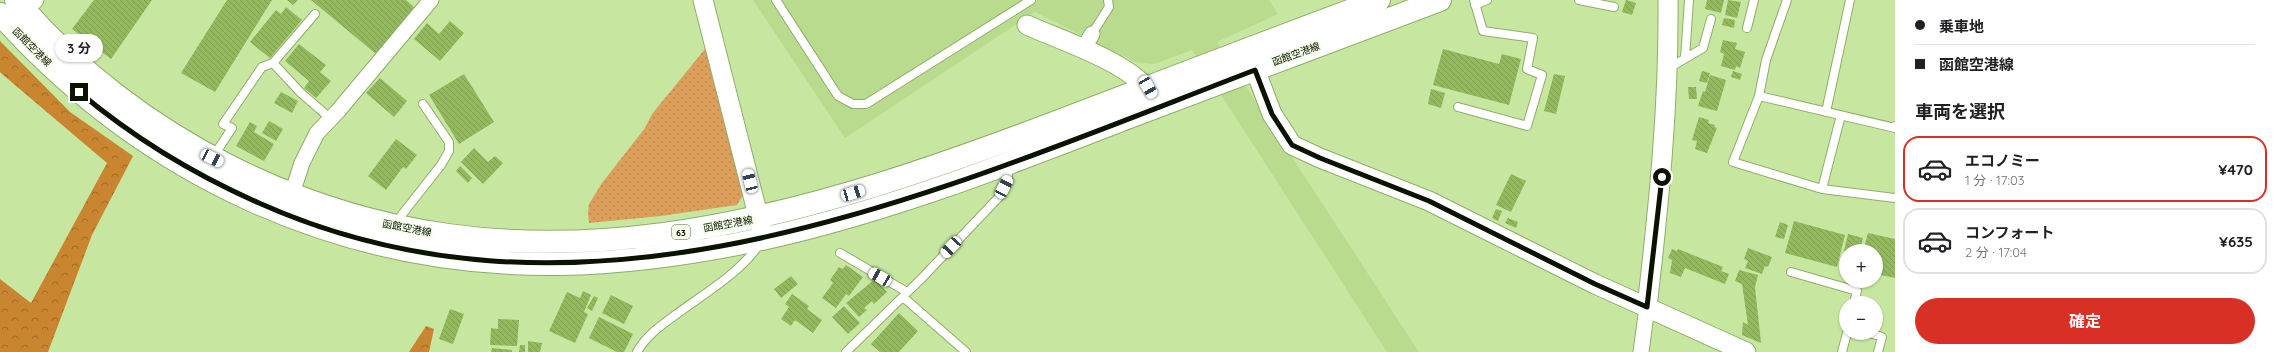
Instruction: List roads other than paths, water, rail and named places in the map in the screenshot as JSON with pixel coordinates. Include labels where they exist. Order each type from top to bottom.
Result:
[{"type":"main road","name":"函館空港線","points":[[1006,153],[1148,87],[1379,0]]},
{"type":"main road","name":"函館空港線","points":[[18,10],[60,75],[116,122],[144,142],[195,173],[289,205],[340,212],[389,236],[497,242],[599,241],[761,228],[826,201],[887,182],[1006,153],[1158,106],[1440,0]]},
{"type":"main road","name":"函館空港線","points":[[18,10],[79,64],[121,98],[160,125],[289,205]]},
{"type":"street","points":[[289,205],[308,150],[318,133],[332,119],[431,0]]},
{"type":"street","points":[[703,0],[761,228]]},
{"type":"street","points":[[1641,352],[1663,162],[1677,63],[1668,0]]},
{"type":"street","points":[[1027,25],[1087,42],[1148,87],[1158,106]]},
{"type":"street","points":[[1247,49],[1272,114],[1292,145],[1320,158],[1429,201],[1595,284],[1746,352]]},
{"type":"lane","points":[[776,0],[838,96],[853,104],[866,104],[1031,0]]},
{"type":"lane","points":[[1087,42],[1109,6],[1108,0]]},
{"type":"lane","points":[[1458,107],[1527,126],[1542,75],[1527,69],[1533,38],[1483,31],[1475,2],[1487,0]]},
{"type":"lane","points":[[1579,0],[1614,7]]},
{"type":"lane","points":[[1677,63],[1688,0]]},
{"type":"lane","points":[[1747,28],[1754,0]]},
{"type":"lane","points":[[1787,0],[1779,26],[1769,47],[1759,96],[1733,162],[1822,189],[1895,198]]},
{"type":"lane","points":[[1826,112],[1850,0]]},
{"type":"lane","points":[[212,158],[232,128],[223,124],[262,67],[273,62],[315,14]]},
{"type":"lane","points":[[1677,63],[1703,48],[1712,19]]},
{"type":"lane","points":[[273,62],[301,93],[332,119]]},
{"type":"lane","points":[[1759,96],[1895,127]]},
{"type":"lane","points":[[389,236],[441,165],[449,151],[449,142],[423,104]]},
{"type":"lane","points":[[1822,189],[1841,115]]},
{"type":"lane","points":[[846,352],[905,295],[1000,196],[1008,179],[1006,153]]},
{"type":"lane","points":[[637,352],[653,332],[740,267],[754,254],[761,228]]},
{"type":"lane","points":[[840,253],[905,295],[966,352]]},
{"type":"lane","points":[[1791,272],[1857,291],[1856,296]]},
{"type":"lane","points":[[1842,352],[1845,340]]},
{"type":"lane","points":[[1878,352],[1881,340]]}]
